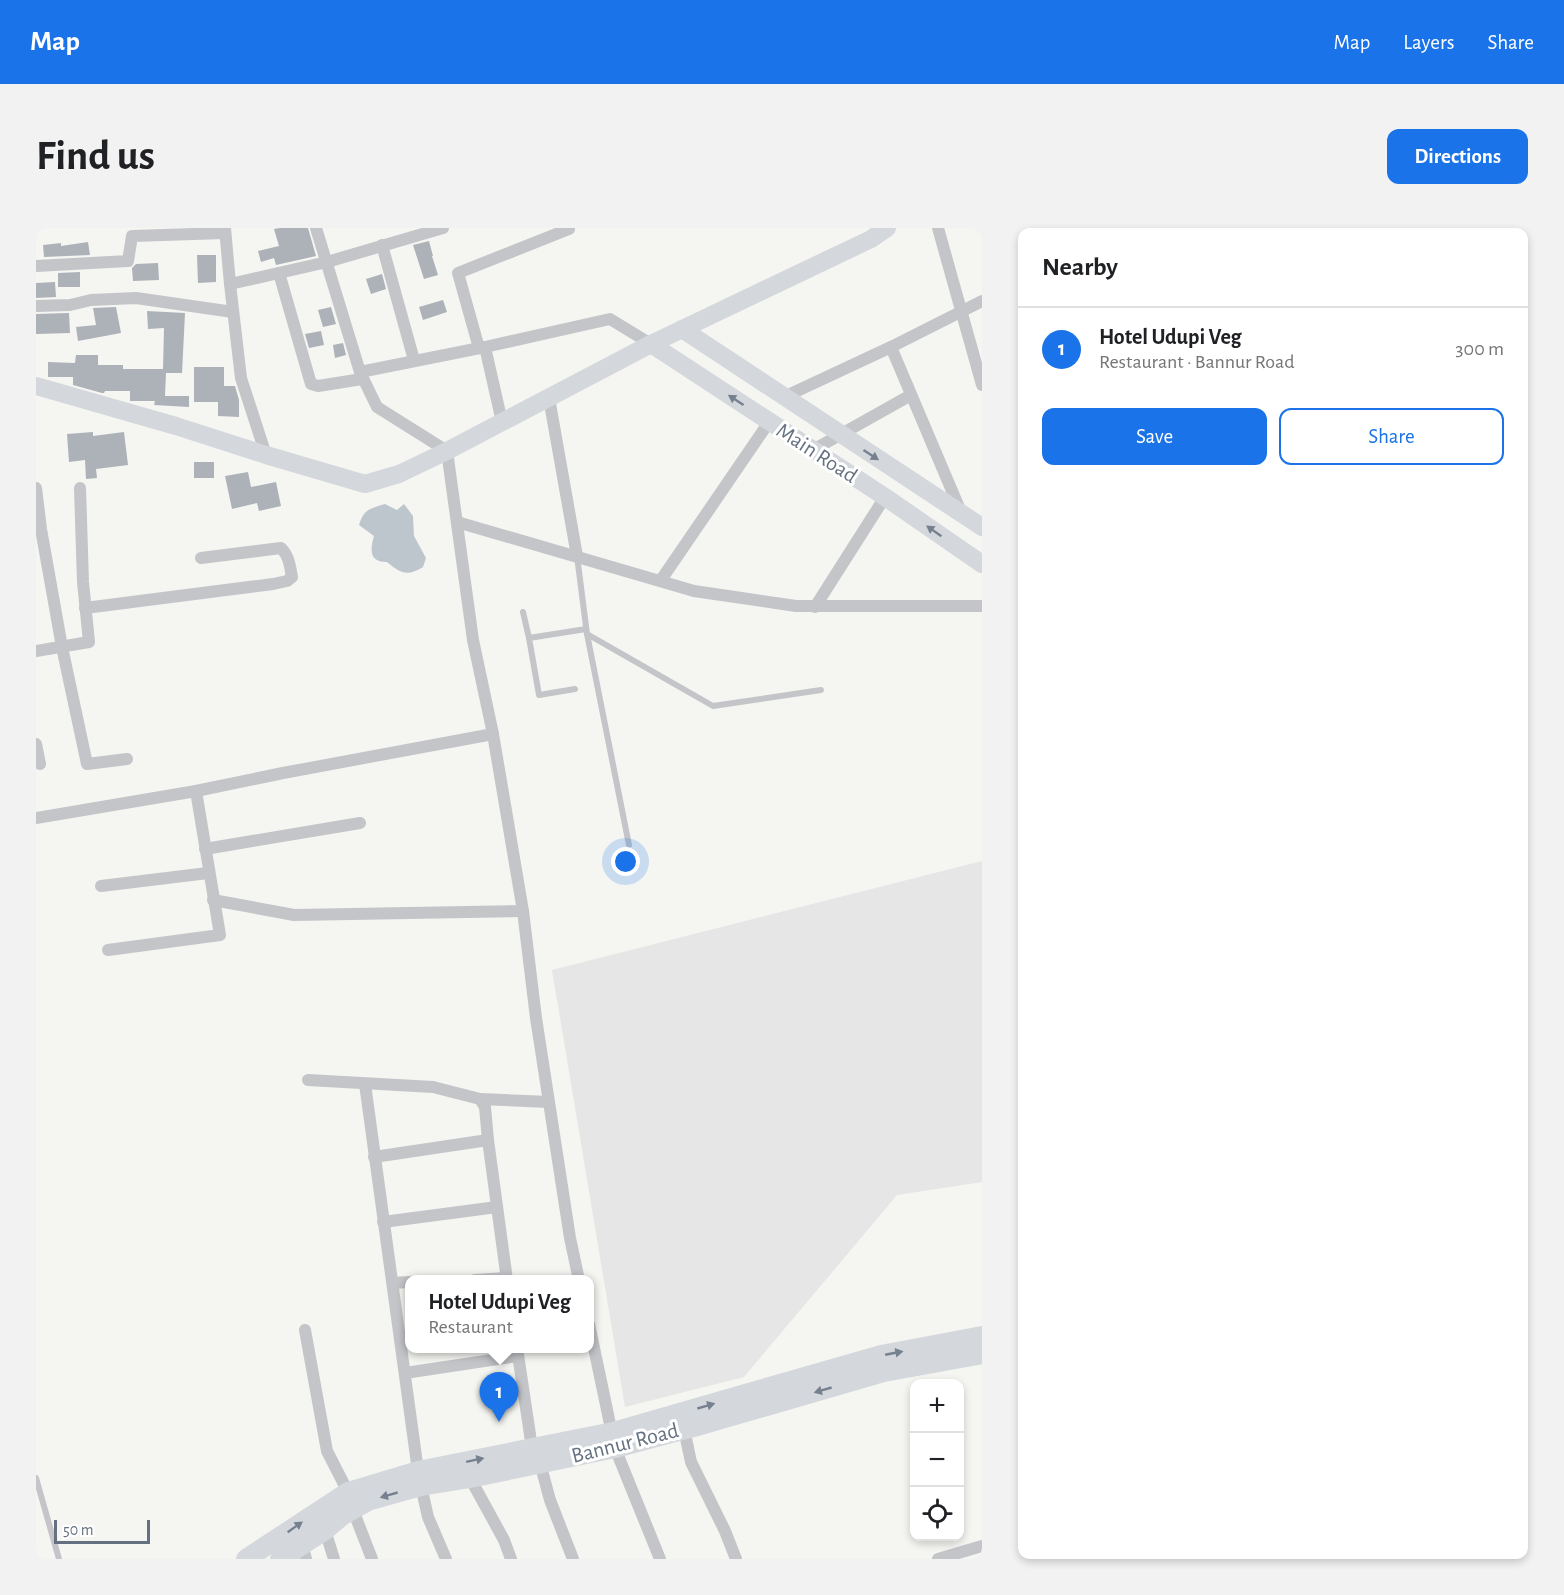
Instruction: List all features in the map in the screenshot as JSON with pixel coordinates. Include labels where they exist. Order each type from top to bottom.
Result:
[{"type":"main road","points":[[614,1440],[881,1355],[982,1336]]},
{"type":"main road","name":"Bannur Road","points":[[280,1559],[304,1552],[343,1515],[350,1501],[368,1501],[420,1479],[470,1478],[536,1456],[684,1429],[884,1372],[982,1354]]},
{"type":"main road","points":[[420,1479],[536,1456]]},
{"type":"main road","points":[[246,1559],[350,1501]]},
{"type":"street","points":[[316,228],[361,376],[377,407],[447,451],[472,640],[493,734],[523,911],[536,1018],[570,1238],[578,1275]]},
{"type":"street","points":[[230,284],[327,262],[443,228]]},
{"type":"street","points":[[36,386],[365,484],[399,474],[447,451],[651,344],[871,238],[887,228]]},
{"type":"street","points":[[938,228],[982,385]]},
{"type":"street","points":[[36,266],[128,261],[132,236],[225,230],[241,378],[266,455]]},
{"type":"street","points":[[502,422],[458,273],[569,230]]},
{"type":"street","points":[[382,245],[414,360]]},
{"type":"street","points":[[279,273],[311,384],[318,386],[414,360],[482,348],[610,319],[651,344]]},
{"type":"street","points":[[36,306],[136,298],[233,312]]},
{"type":"street","points":[[784,397],[982,301]]},
{"type":"street","points":[[682,329],[982,527]]},
{"type":"street","name":"Main Road","points":[[651,344],[885,497],[982,564]]},
{"type":"street","points":[[891,347],[962,514]]},
{"type":"street","points":[[813,450],[911,395]]},
{"type":"street","points":[[549,398],[577,556]]},
{"type":"street","points":[[661,580],[769,422]]},
{"type":"street","points":[[36,651],[89,642],[85,608],[80,488]]},
{"type":"street","points":[[36,497],[62,647],[87,764],[127,759]]},
{"type":"street","points":[[815,607],[885,497]]},
{"type":"street","points":[[457,522],[694,591],[815,607],[982,606]]},
{"type":"street","points":[[85,608],[273,584],[287,581],[292,577],[288,558],[281,548],[201,558]]},
{"type":"street","points":[[36,818],[196,791],[283,772],[493,734]]},
{"type":"street","points":[[36,744],[40,764]]},
{"type":"street","points":[[108,950],[220,935],[196,791]]},
{"type":"street","points":[[205,849],[360,823]]},
{"type":"street","points":[[101,886],[208,873]]},
{"type":"street","points":[[213,900],[294,915],[523,911]]},
{"type":"street","points":[[308,1080],[433,1088],[480,1099],[549,1102]]},
{"type":"street","points":[[365,1084],[420,1479],[428,1517],[446,1559]]},
{"type":"street","points":[[480,1099],[485,1107],[506,1275]]},
{"type":"street","points":[[374,1157],[488,1140]]},
{"type":"street","points":[[383,1222],[497,1207]]},
{"type":"street","points":[[393,1283],[405,1282]]},
{"type":"street","points":[[305,1330],[327,1451],[350,1501],[372,1559]]},
{"type":"street","points":[[594,1347],[614,1440],[660,1559]]},
{"type":"street","points":[[405,1373],[512,1353]]},
{"type":"street","points":[[517,1353],[536,1456],[573,1559]]},
{"type":"street","points":[[684,1429],[691,1462],[736,1559]]},
{"type":"street","points":[[470,1478],[504,1540],[511,1559]]},
{"type":"street","points":[[325,1530],[334,1559]]},
{"type":"street","points":[[938,1559],[982,1546]]},
{"type":"lane","points":[[577,556],[586,631],[629,845]]},
{"type":"lane","points":[[523,612],[539,695],[575,689]]},
{"type":"lane","points":[[529,638],[586,631],[713,706],[821,690]]},
{"type":"lane","points":[[36,1479],[59,1559]]},
{"type":"shaded area","points":[[385,504],[397,510],[404,504],[413,516],[414,536],[426,558],[423,567],[408,573],[400,571],[387,562],[377,560],[372,554],[374,536],[359,525],[368,510]]},
{"type":"shaded area","points":[[982,861],[982,1182],[897,1195],[744,1377],[625,1407],[552,970]]},
{"type":"building","points":[[308,228],[316,256],[276,265],[274,258],[261,262],[258,251],[279,246],[274,229]]},
{"type":"building","points":[[429,241],[438,275],[424,279],[413,245]]},
{"type":"building","points":[[88,242],[90,255],[44,257],[43,245],[61,243],[61,246]]},
{"type":"building","points":[[197,255],[216,255],[216,282],[198,283]]},
{"type":"building","points":[[158,263],[159,280],[133,281],[132,268],[136,264]]},
{"type":"building","points":[[80,272],[80,287],[58,287],[58,273]]},
{"type":"building","points":[[382,274],[386,289],[371,294],[366,279]]},
{"type":"building","points":[[55,282],[56,297],[36,298],[36,283]]},
{"type":"building","points":[[443,300],[447,312],[423,320],[419,307]]},
{"type":"building","points":[[116,307],[121,333],[78,341],[76,327],[96,325],[93,308]]},
{"type":"building","points":[[331,307],[336,324],[323,327],[318,310]]},
{"type":"building","points":[[147,311],[185,313],[182,373],[166,373],[165,396],[189,396],[189,407],[154,405],[155,401],[130,401],[130,391],[102,393],[73,385],[73,377],[48,377],[48,362],[75,363],[76,355],[98,355],[98,365],[123,365],[123,369],[163,369],[164,328],[148,329]]},
{"type":"building","points":[[69,313],[70,333],[36,334],[36,314]]},
{"type":"building","points":[[321,331],[324,345],[309,348],[305,334]]},
{"type":"building","points":[[343,343],[346,355],[335,358],[333,345]]},
{"type":"building","points":[[194,367],[224,367],[224,386],[235,386],[239,400],[239,417],[218,416],[218,402],[194,402]]},
{"type":"building","points":[[93,432],[93,436],[124,432],[128,465],[96,469],[97,478],[86,479],[85,460],[69,462],[67,434]]},
{"type":"building","points":[[194,462],[214,462],[214,478],[194,478]]},
{"type":"building","points":[[248,472],[251,487],[276,482],[281,506],[259,511],[257,503],[232,509],[225,476]]},
{"type":"place","name":"Hotel Udupi Veg","points":[[499,1422]]}]
